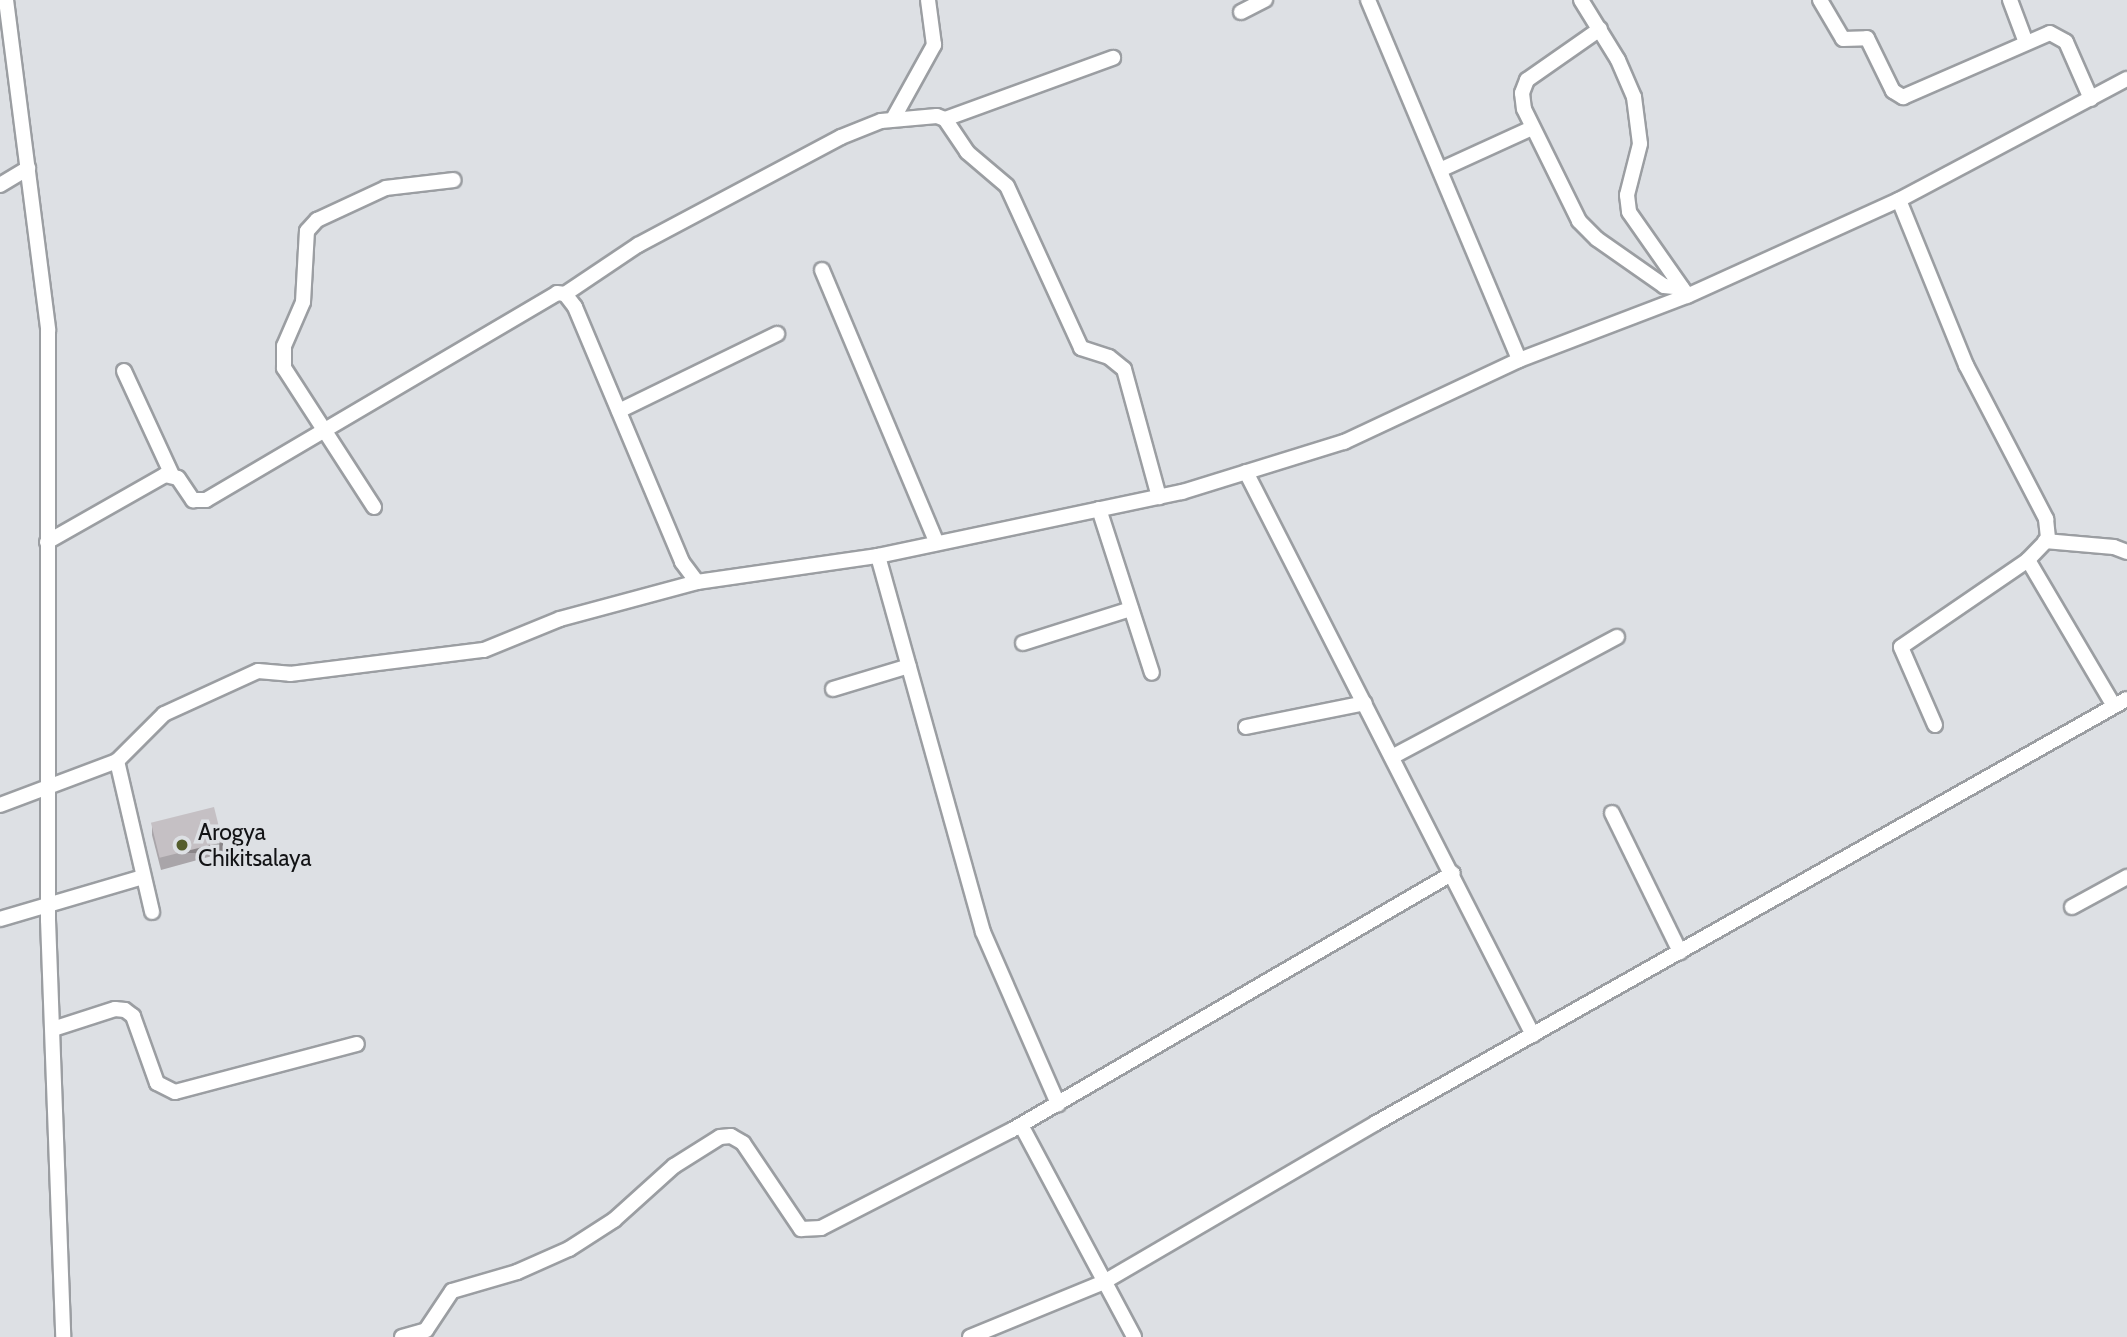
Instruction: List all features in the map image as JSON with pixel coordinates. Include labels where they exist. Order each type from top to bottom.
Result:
[{"type":"street","points":[[6,0],[5,47],[28,168],[48,330],[48,906],[64,1337]]},
{"type":"street","points":[[893,119],[934,45],[928,0]]},
{"type":"street","points":[[1241,12],[1265,0]]},
{"type":"street","points":[[1368,0],[1520,360]]},
{"type":"street","points":[[1581,0],[1600,29],[1633,97],[1640,144],[1627,195],[1629,212],[1685,292]]},
{"type":"street","points":[[1820,0],[1843,39],[1867,38],[1893,91],[1903,97],[2025,40],[2050,33],[2060,36],[2091,99]]},
{"type":"street","points":[[2010,0],[2025,40]]},
{"type":"street","points":[[1600,29],[1527,80],[1522,93],[1532,128],[1579,221],[1597,240],[1664,286],[1685,292]]},
{"type":"street","points":[[124,371],[172,475],[200,503],[547,295],[565,294],[638,245],[802,156],[893,119],[945,119],[1113,58]]},
{"type":"street","points":[[0,804],[117,761],[164,714],[258,671],[290,674],[484,650],[559,618],[698,582],[878,556],[1159,497],[1364,433],[1520,360],[1899,200],[2127,79]]},
{"type":"street","points":[[945,119],[967,152],[1007,186],[1081,348],[1109,357],[1124,369],[1159,497]]},
{"type":"street","points":[[1440,170],[1532,128]]},
{"type":"street","points":[[0,185],[28,168]]},
{"type":"street","points":[[374,507],[321,431],[281,357],[303,302],[307,231],[317,220],[386,188],[454,180]]},
{"type":"street","points":[[1899,200],[1966,365],[2046,519],[2045,541],[2028,561],[1901,647],[1935,725]]},
{"type":"street","points":[[822,270],[937,543]]},
{"type":"street","points":[[565,294],[576,307],[682,562],[698,582]]},
{"type":"street","points":[[619,411],[776,334]]},
{"type":"street","points":[[1246,472],[1453,873],[1533,1035]]},
{"type":"street","points":[[47,542],[172,475]]},
{"type":"street","points":[[1099,509],[1152,673]]},
{"type":"street","points":[[2045,541],[2114,547],[2127,552]]},
{"type":"street","points":[[878,556],[983,932],[1058,1104]]},
{"type":"street","points":[[970,1337],[1104,1282],[1533,1035],[2120,703],[2028,561]]},
{"type":"street","points":[[1023,643],[1131,609]]},
{"type":"street","points":[[1392,757],[1617,637]]},
{"type":"street","points":[[833,689],[909,667]]},
{"type":"street","points":[[1245,727],[1365,703]]},
{"type":"street","points":[[117,761],[152,912]]},
{"type":"street","points":[[1612,813],[1680,952]]},
{"type":"street","points":[[402,1337],[426,1330],[452,1291],[529,1267],[569,1249],[614,1220],[674,1166],[720,1138],[731,1136],[743,1143],[787,1215],[810,1232],[1021,1125],[1453,873]]},
{"type":"street","points":[[0,919],[144,877]]},
{"type":"street","points":[[2072,907],[2127,877]]},
{"type":"street","points":[[52,1029],[115,1009],[125,1010],[133,1016],[157,1083],[175,1092],[357,1044]]},
{"type":"street","points":[[1021,1125],[1133,1337]]},
{"type":"building","points":[[214,807],[223,842],[160,858],[151,823]]},
{"type":"place","name":"Arogya Chikitsalaya","points":[[182,845]]}]
